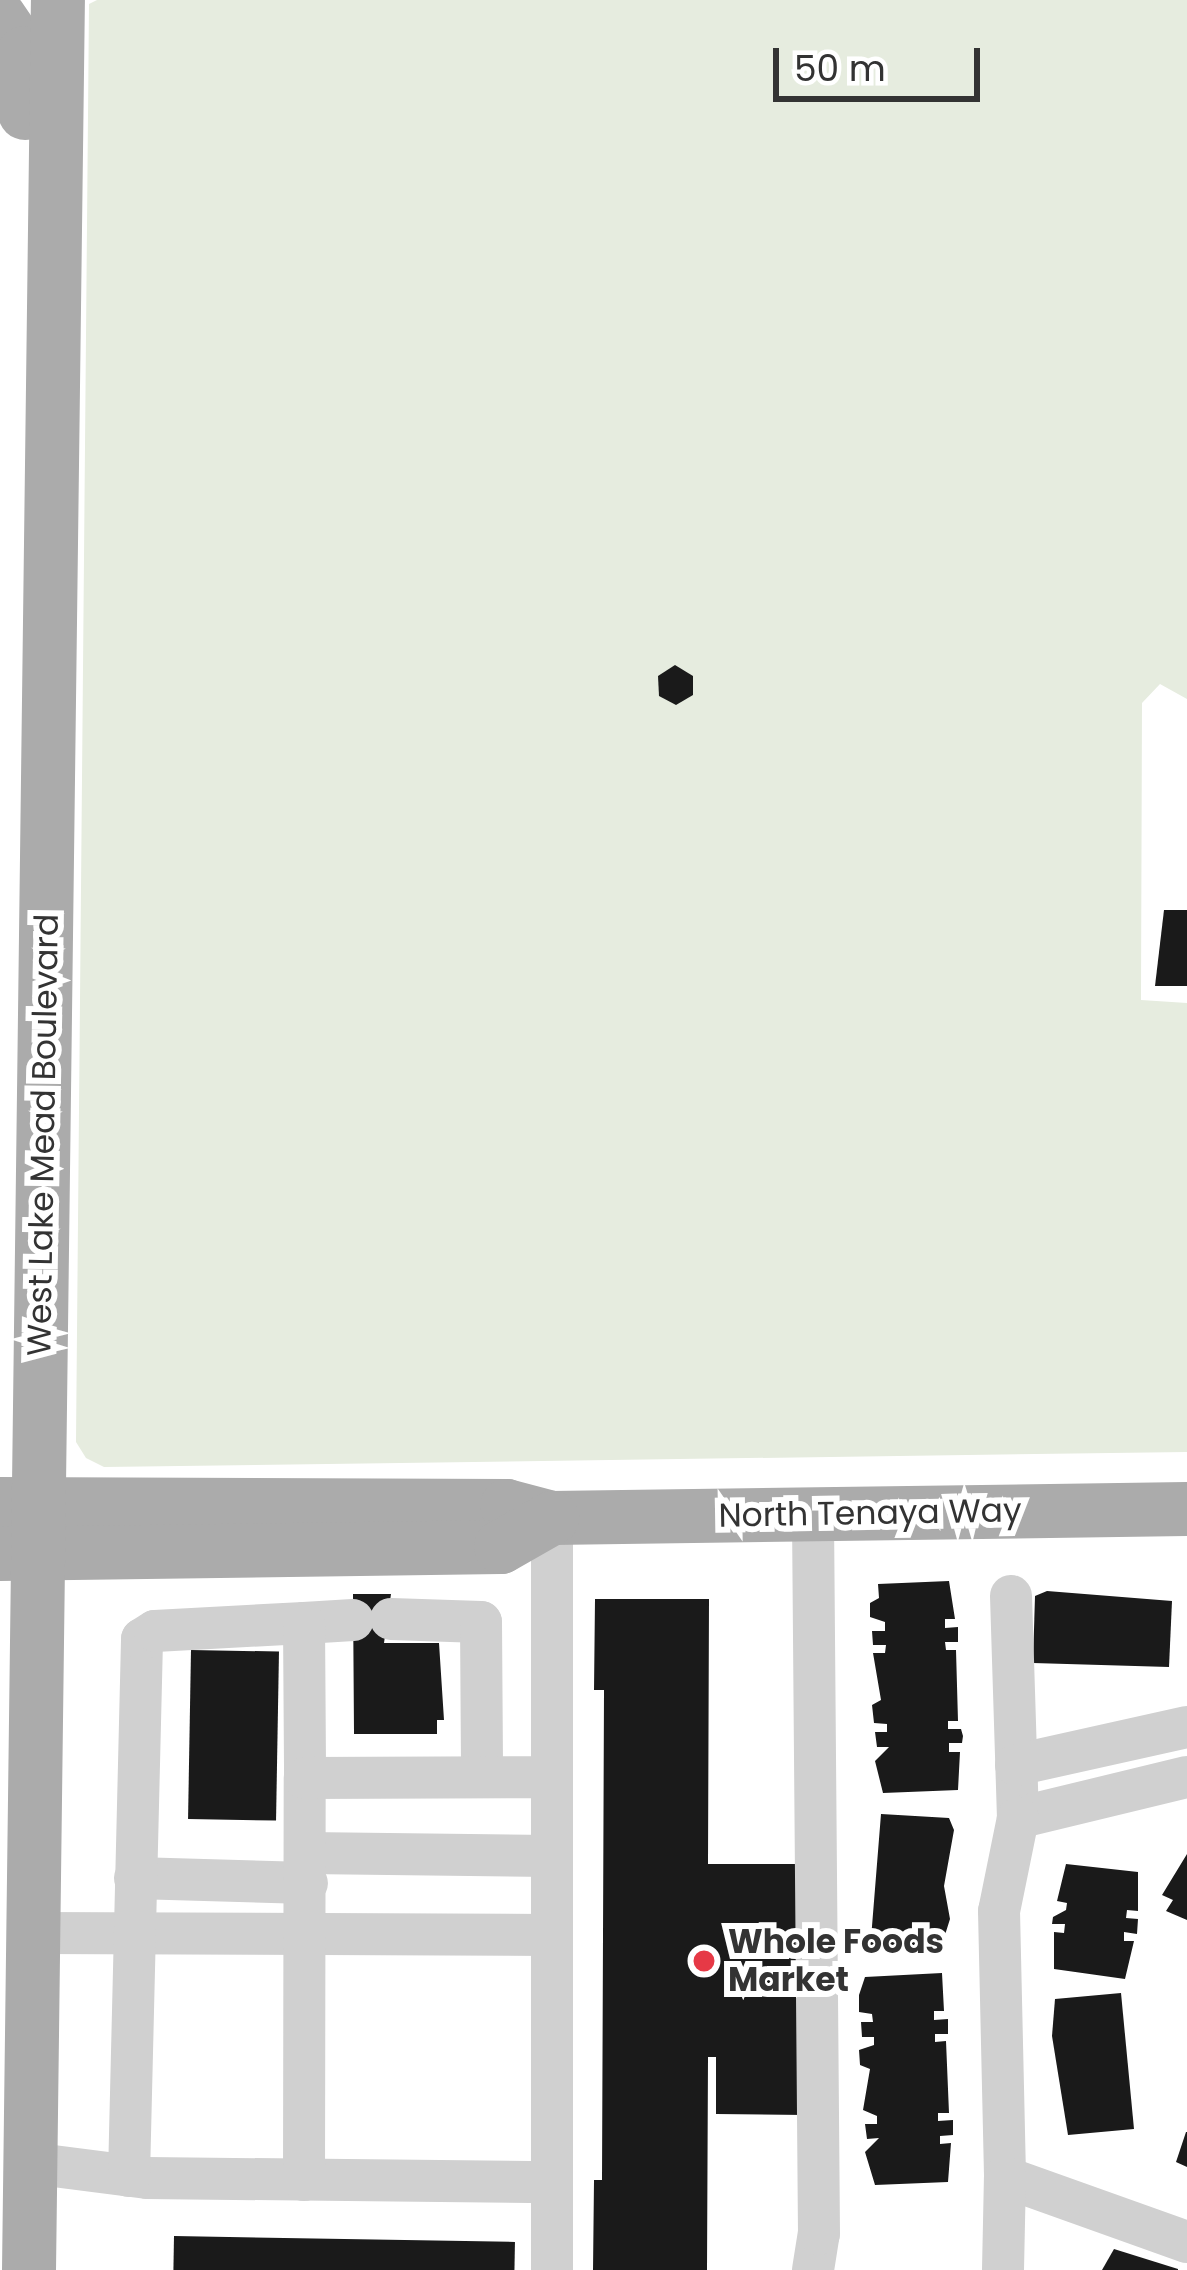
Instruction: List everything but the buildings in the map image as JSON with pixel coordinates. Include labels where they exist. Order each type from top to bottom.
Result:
[{"type":"main road","name":"West Lake Mead Boulevard","points":[[29,2270],[10,2167],[34,1933],[20,1529],[23,848],[55,298],[58,0]]},
{"type":"main road","points":[[0,18],[24,52],[26,190],[55,298]]},
{"type":"main road","name":"North Tenaya Way","points":[[20,1529],[501,1547],[552,1518],[1187,1510]]},
{"type":"main road","points":[[3,2270],[10,2167]]},
{"type":"lane","points":[[812,1514],[819,2234],[812,2270]]},
{"type":"lane","points":[[552,1518],[552,2270]]},
{"type":"lane","points":[[1003,2270],[999,1912],[1018,1818],[1011,1596]]},
{"type":"lane","points":[[129,2176],[142,1639],[155,1631],[372,1619],[481,1622],[482,1776]]},
{"type":"lane","points":[[304,1623],[304,2180]]},
{"type":"lane","points":[[1016,1765],[1187,1726]]},
{"type":"lane","points":[[304,1778],[550,1777]]},
{"type":"lane","points":[[1018,1818],[1187,1777]]},
{"type":"lane","points":[[135,1878],[549,1856]]},
{"type":"lane","points":[[34,1933],[552,1935]]},
{"type":"lane","points":[[10,2167],[129,2176],[552,2182]]},
{"type":"lane","points":[[1005,2177],[1187,2242]]},
{"type":"shaded area","points":[[97,0],[1187,0],[1187,699],[1160,684],[1142,703],[1141,1000],[1187,1003],[1187,1452],[104,1467],[86,1458],[76,1442],[89,4]]},
{"type":"place","name":"Whole Foods Market","points":[[704,1961]]}]
